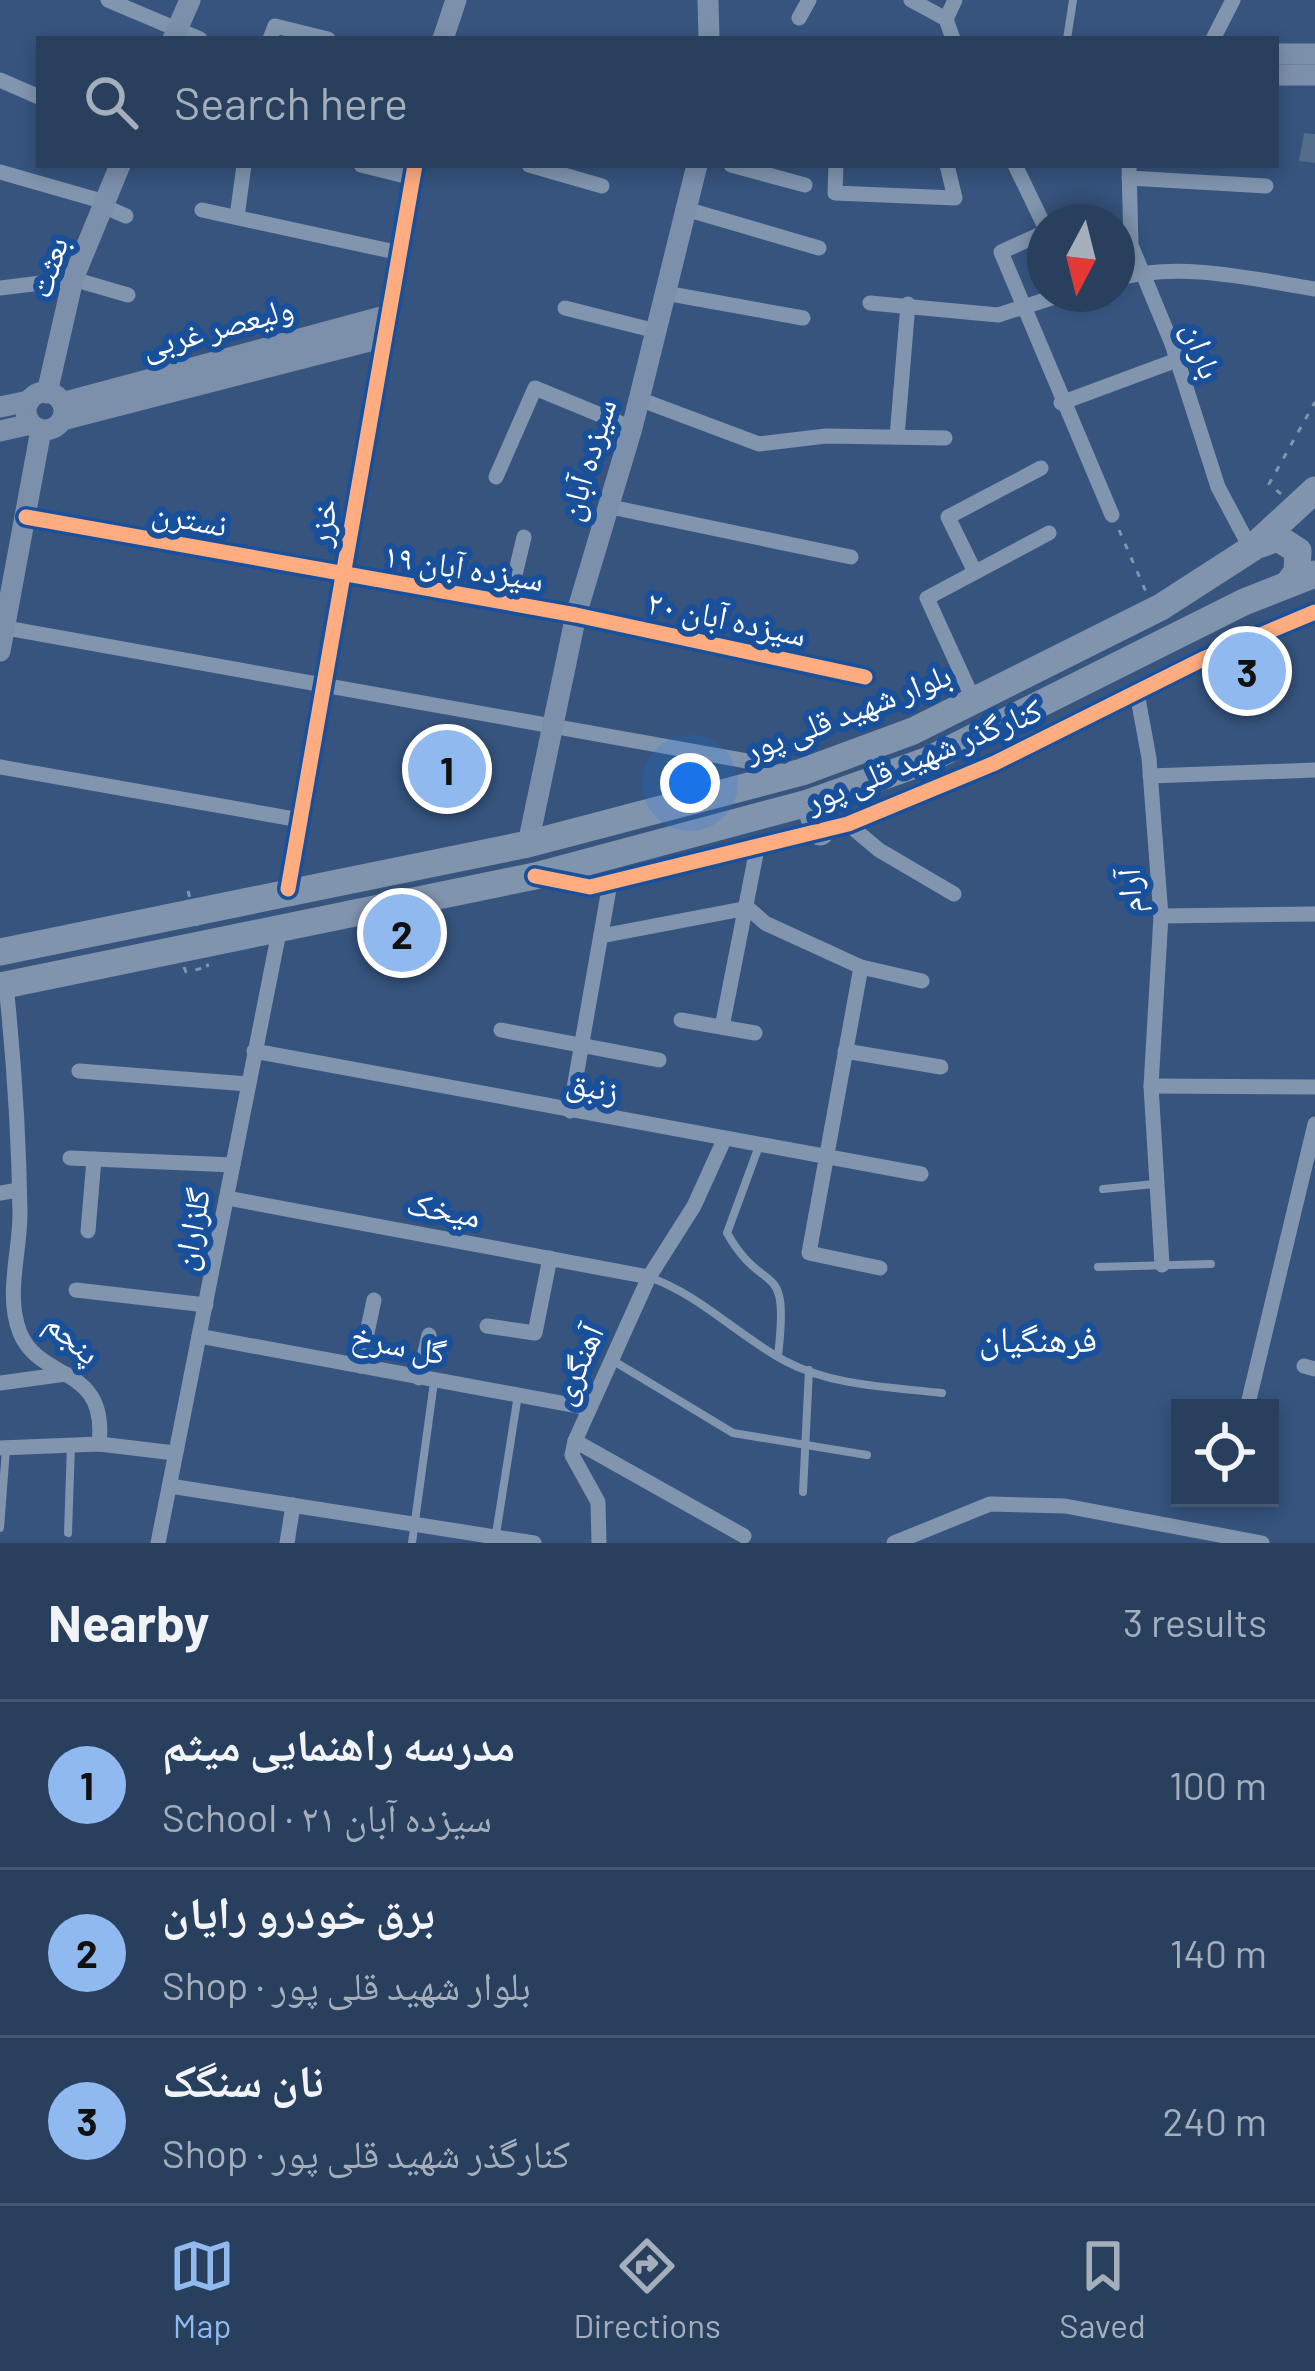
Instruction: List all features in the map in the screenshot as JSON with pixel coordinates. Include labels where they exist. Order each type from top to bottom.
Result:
[{"type":"highway","name":"بلوار شهید قلی پور","points":[[0,952],[528,844],[775,779],[913,731],[1154,610],[1252,547],[1306,499]]},
{"type":"highway","points":[[1252,547],[1278,538],[1298,551],[1297,572],[1302,579]]},
{"type":"highway","name":"بلوار شهید قلی پور","points":[[2,988],[535,876],[808,803],[946,751],[1302,579]]},
{"type":"highway","points":[[946,751],[959,778]]},
{"type":"highway","points":[[808,803],[834,828]]},
{"type":"street","points":[[108,0],[175,34],[190,0]]},
{"type":"street","points":[[444,36],[455,0]]},
{"type":"street","points":[[708,0],[709,36]]},
{"type":"street","points":[[799,18],[809,0]]},
{"type":"street","points":[[910,0],[946,19],[952,36]]},
{"type":"street","points":[[946,19],[955,0]]},
{"type":"street","points":[[1215,36],[1233,0]]},
{"type":"street","points":[[271,36],[275,26],[316,36]]},
{"type":"street","points":[[1279,54],[1315,54]]},
{"type":"street","points":[[1279,76],[1315,76]]},
{"type":"street","points":[[0,80],[36,96]]},
{"type":"street","name":"بعثت","points":[[1,636],[73,279],[119,168]]},
{"type":"street","points":[[237,217],[244,168]]},
{"type":"street","points":[[384,168],[414,172]]},
{"type":"street","points":[[553,168],[602,186]]},
{"type":"street","name":"سیزده آبان","points":[[528,844],[576,615],[632,428],[696,168]]},
{"type":"street","points":[[742,168],[805,184]]},
{"type":"street","points":[[836,168],[835,193],[955,198],[948,168]]},
{"type":"street","points":[[1016,168],[1033,204]]},
{"type":"street","points":[[1129,171],[1265,186]]},
{"type":"street","name":"باران","points":[[1129,171],[1131,245],[1177,360],[1218,487],[1252,547]]},
{"type":"street","points":[[0,172],[104,204],[127,216]]},
{"type":"street","name":"خزر","points":[[288,890],[414,172]]},
{"type":"street","points":[[202,210],[400,253]]},
{"type":"street","points":[[689,210],[819,248]]},
{"type":"street","points":[[1027,239],[1001,252],[1060,403],[1112,515]]},
{"type":"street","points":[[1135,274],[1219,274],[1315,289]]},
{"type":"street","points":[[0,288],[73,279],[128,295]]},
{"type":"street","points":[[665,293],[803,318]]},
{"type":"street","points":[[870,303],[998,315],[1027,304]]},
{"type":"street","points":[[898,437],[908,304]]},
{"type":"street","points":[[565,308],[656,331]]},
{"type":"street","name":"ولیعصر غربی","points":[[45,412],[387,326]]},
{"type":"street","points":[[1060,403],[1177,360]]},
{"type":"street","points":[[496,477],[535,388],[632,428]]},
{"type":"street","points":[[639,399],[759,444],[826,436],[945,438]]},
{"type":"street","points":[[0,407],[45,412]]},
{"type":"street","points":[[0,431],[45,412]]},
{"type":"street","points":[[974,570],[948,517],[1041,468]]},
{"type":"street","points":[[606,506],[851,557]]},
{"type":"street","name":"نسترن","points":[[26,517],[342,577]]},
{"type":"street","points":[[974,701],[927,598],[1049,533]]},
{"type":"street","points":[[508,604],[524,537]]},
{"type":"street","name":"سیزده آبان ۱۹","points":[[342,577],[576,615]]},
{"type":"street","name":"کنارگذر شهید قلی پور","points":[[535,876],[590,887],[834,828],[959,778],[1315,612]]},
{"type":"street","name":"سیزده آبان ۲۰","points":[[576,615],[865,677]]},
{"type":"street","points":[[1,636],[323,683],[758,763],[775,779]]},
{"type":"street","name":"آرام","points":[[1137,693],[1150,776],[1161,916],[1151,1086],[1162,1265]]},
{"type":"street","points":[[0,767],[300,820]]},
{"type":"street","points":[[1150,776],[1315,770]]},
{"type":"street","points":[[834,828],[954,894]]},
{"type":"street","points":[[722,1027],[758,849]]},
{"type":"street","points":[[570,1111],[610,883]]},
{"type":"street","points":[[601,936],[748,908]]},
{"type":"street","points":[[748,908],[765,923],[861,967],[922,981]]},
{"type":"street","points":[[1161,916],[1315,914]]},
{"type":"street","name":"گلزاران","points":[[158,1543],[280,927]]},
{"type":"street","points":[[861,967],[809,1253],[880,1268]]},
{"type":"street","name":"پنجم","points":[[2,988],[8,1105],[19,1190],[7,1296],[21,1337],[92,1394],[102,1417],[98,1444]]},
{"type":"street","points":[[681,1020],[755,1033]]},
{"type":"street","points":[[501,1030],[659,1060]]},
{"type":"street","name":"زنبق","points":[[254,1051],[921,1174]]},
{"type":"street","points":[[845,1051],[940,1067]]},
{"type":"street","points":[[79,1071],[248,1084]]},
{"type":"street","points":[[1151,1086],[1315,1087]]},
{"type":"street","points":[[1249,1399],[1315,1124]]},
{"type":"street","name":"آهنگری","points":[[724,1140],[694,1206],[649,1276],[574,1441],[743,1537]]},
{"type":"street","points":[[70,1158],[233,1165]]},
{"type":"street","points":[[88,1231],[94,1159]]},
{"type":"street","points":[[0,1193],[19,1190]]},
{"type":"street","name":"میخک","points":[[227,1198],[649,1276]]},
{"type":"street","points":[[487,1326],[535,1334],[550,1258]]},
{"type":"street","points":[[76,1290],[206,1305]]},
{"type":"street","points":[[360,1366],[374,1300]]},
{"type":"street","points":[[427,1379],[429,1335]]},
{"type":"street","name":"گل سرخ","points":[[200,1336],[588,1408]]},
{"type":"street","points":[[0,1384],[66,1374]]},
{"type":"street","points":[[574,1441],[572,1455],[598,1502],[598,1543]]},
{"type":"street","points":[[3,1447],[98,1444],[176,1454]]},
{"type":"street","points":[[170,1486],[534,1543]]},
{"type":"street","points":[[287,1543],[292,1504]]},
{"type":"street","points":[[894,1543],[990,1504],[1065,1506],[1262,1543]]},
{"type":"lane","points":[[1067,36],[1073,0]]},
{"type":"lane","points":[[759,1145],[728,1233],[736,1248],[778,1283],[784,1306],[778,1356]]},
{"type":"lane","points":[[1103,1189],[1157,1184]]},
{"type":"lane","points":[[1098,1267],[1211,1264]]},
{"type":"lane","points":[[649,1276],[682,1289],[778,1356],[809,1370],[848,1383],[942,1393]]},
{"type":"lane","points":[[611,1359],[733,1433],[867,1455]]},
{"type":"lane","points":[[802,1492],[809,1370]]},
{"type":"lane","points":[[412,1543],[427,1379]]},
{"type":"lane","points":[[495,1539],[518,1395]]},
{"type":"lane","points":[[68,1533],[71,1445]]},
{"type":"lane","points":[[0,1528],[3,1447]]},
{"type":"path","points":[[1306,499],[1269,484],[1315,402]]},
{"type":"path","points":[[1112,515],[1154,610]]},
{"type":"path","points":[[186,972],[208,968],[188,891]]},
{"type":"building","points":[[1304,133],[1315,134],[1315,163],[1299,161]]},
{"type":"cycle path","points":[[288,889],[414,168]]},
{"type":"cycle path","points":[[26,517],[576,615],[865,677]]},
{"type":"cycle path","points":[[535,876],[590,887],[848,824],[995,763],[1203,659],[1315,612]]},
{"type":"place","name":"نان سنگک","points":[[1247,671]]},
{"type":"place","name":"مدرسه راهنمایی میثم","points":[[447,769]]},
{"type":"place","name":"برق خودرو رایان","points":[[402,933]]},
{"type":"district","name":"فرهنگیان","points":[[1038,1337]]}]
